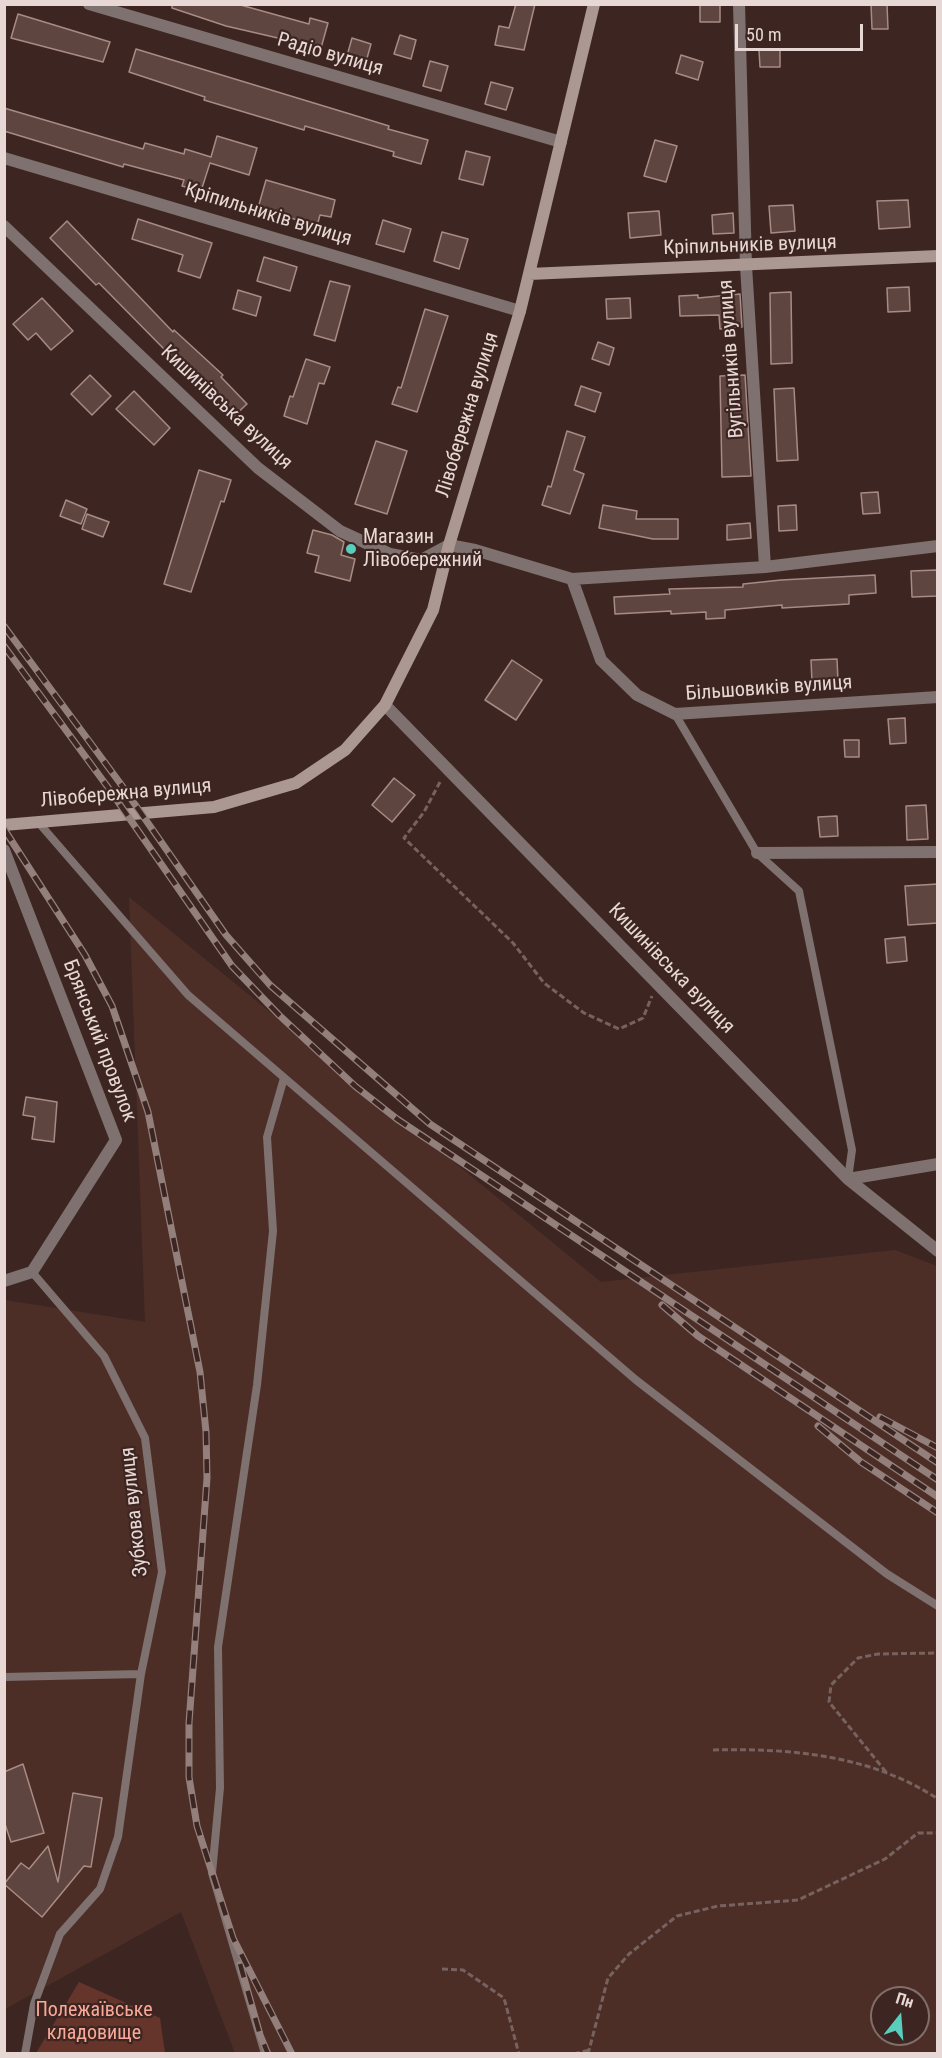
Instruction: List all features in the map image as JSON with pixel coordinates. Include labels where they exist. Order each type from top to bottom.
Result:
[{"type":"main road","name":"Лівобережна вулиця","points":[[4,825],[214,807],[296,783],[345,750],[385,705],[433,610],[449,545],[520,311],[594,4]]},
{"type":"main road","name":"Кріпильників вулиця","points":[[529,274],[938,256]]},
{"type":"street","name":"Радіо вулиця","points":[[89,4],[561,142]]},
{"type":"street","name":"Вугільників вулиця","points":[[739,4],[746,266],[765,567]]},
{"type":"street","name":"Кріпильників вулиця","points":[[4,158],[520,311]]},
{"type":"street","name":"Кишинівська вулиця","points":[[4,226],[258,468],[340,531],[390,554],[421,560],[449,545]]},
{"type":"street","points":[[449,545],[475,550],[572,579],[765,567],[938,546]]},
{"type":"street","name":"Більшовиків вулиця","points":[[572,579],[601,660],[637,695],[675,714],[938,697]]},
{"type":"street","name":"Кишинівська вулиця","points":[[385,705],[848,1179],[938,1251]]},
{"type":"street","name":"Брянський провулок","points":[[4,850],[116,1140],[32,1272]]},
{"type":"street","points":[[757,853],[938,852]]},
{"type":"street","points":[[848,1179],[938,1164]]},
{"type":"street","points":[[4,1281],[32,1272]]},
{"type":"lane","points":[[675,714],[757,853],[799,891],[852,1150],[848,1179]]},
{"type":"lane","points":[[38,822],[188,995],[690,1424],[887,1574],[938,1606]]},
{"type":"lane","points":[[265,2054],[212,1873],[220,1788],[218,1647],[257,1385],[273,1231],[267,1137],[284,1078]]},
{"type":"lane","name":"Зубкова вулиця","points":[[25,2054],[34,2004],[60,1934],[100,1889],[118,1837],[141,1674],[162,1572],[145,1438],[104,1356],[32,1272]]},
{"type":"lane","points":[[4,1677],[141,1674]]},
{"type":"path","points":[[448,769],[424,812],[404,838],[513,943],[544,983],[584,1013],[619,1029],[644,1018],[658,984]]},
{"type":"path","points":[[887,1774],[829,1702],[831,1685],[858,1658],[878,1654],[938,1653]]},
{"type":"path","points":[[713,1750],[770,1750],[834,1757],[887,1774],[921,1788],[938,1799]]},
{"type":"path","points":[[574,2054],[589,2052],[608,1978],[629,1954],[677,1916],[718,1906],[798,1900],[885,1859],[918,1833],[938,1833]]},
{"type":"path","points":[[442,1969],[463,1970],[504,1998],[519,2054]]},
{"type":"shaded area","points":[[129,897],[601,1282],[895,1250],[937,1266],[937,2053],[235,2053],[181,1912],[5,2009],[5,1300],[145,1322]]},
{"type":"green space","name":"Полежаївське кладовище","points":[[79,1982],[160,2018],[165,2053],[36,2053]]},
{"type":"building","points":[[172,4],[237,4],[309,24],[310,18],[328,23],[321,48],[226,26],[172,8]]},
{"type":"building","points":[[516,4],[535,4],[524,50],[495,45],[499,26],[509,28]]},
{"type":"building","points":[[700,4],[720,4],[720,22],[700,22]]},
{"type":"building","points":[[871,4],[887,4],[888,29],[872,29]]},
{"type":"building","points":[[18,14],[110,42],[103,62],[11,38]]},
{"type":"building","points":[[400,35],[416,40],[411,59],[394,54]]},
{"type":"building","points":[[352,38],[371,44],[364,69],[345,63]]},
{"type":"building","points":[[136,49],[428,140],[421,164],[393,156],[394,152],[305,126],[304,130],[204,100],[205,97],[129,72]]},
{"type":"building","points":[[759,50],[780,50],[780,67],[760,67]]},
{"type":"building","points":[[681,55],[703,62],[698,80],[676,73]]},
{"type":"building","points":[[430,61],[448,66],[441,91],[423,86]]},
{"type":"building","points":[[491,82],[513,88],[506,110],[485,104]]},
{"type":"building","points":[[4,108],[143,149],[145,143],[184,154],[185,149],[211,157],[217,136],[257,148],[249,175],[210,163],[201,191],[182,186],[184,180],[124,164],[123,167],[4,131]]},
{"type":"building","points":[[655,140],[677,146],[666,182],[644,176]]},
{"type":"building","points":[[466,151],[490,157],[483,185],[459,179]]},
{"type":"building","points":[[266,180],[335,200],[331,217],[320,215],[317,226],[258,208]]},
{"type":"building","points":[[908,200],[910,227],[879,229],[877,201]]},
{"type":"building","points":[[793,205],[795,231],[771,233],[769,206]]},
{"type":"building","points":[[659,211],[661,235],[630,238],[628,213]]},
{"type":"building","points":[[733,213],[734,233],[713,234],[712,215]]},
{"type":"building","points":[[138,219],[212,243],[200,278],[178,271],[183,255],[132,239]]},
{"type":"building","points":[[383,220],[411,229],[404,252],[376,244]]},
{"type":"building","points":[[67,221],[173,332],[174,330],[223,375],[221,377],[247,404],[232,418],[99,283],[96,285],[50,238]]},
{"type":"building","points":[[442,232],[468,239],[459,269],[434,261]]},
{"type":"building","points":[[264,257],[297,267],[290,291],[257,281]]},
{"type":"building","points":[[330,281],[350,286],[335,341],[314,335]]},
{"type":"building","points":[[909,287],[910,311],[888,312],[887,288]]},
{"type":"building","points":[[238,290],[261,297],[256,316],[233,309]]},
{"type":"building","points":[[791,292],[792,363],[771,364],[770,293]]},
{"type":"building","points":[[740,294],[742,327],[720,329],[719,315],[680,316],[679,296],[698,295],[698,298]]},
{"type":"building","points":[[42,298],[73,331],[51,350],[36,333],[28,340],[13,324]]},
{"type":"building","points":[[630,298],[631,318],[607,319],[606,299]]},
{"type":"building","points":[[425,309],[448,316],[417,412],[392,404],[398,387],[401,388]]},
{"type":"building","points":[[598,342],[614,348],[609,365],[592,359]]},
{"type":"building","points":[[306,359],[330,367],[324,384],[319,383],[307,424],[284,416]]},
{"type":"building","points":[[90,375],[111,396],[92,415],[71,394]]},
{"type":"building","points":[[745,375],[751,476],[722,477],[720,376]]},
{"type":"building","points":[[581,386],[601,393],[595,412],[575,405]]},
{"type":"building","points":[[794,388],[798,460],[777,461],[774,389]]},
{"type":"building","points":[[134,391],[170,428],[154,445],[116,409]]},
{"type":"building","points":[[567,431],[585,437],[574,470],[584,474],[570,514],[542,505],[548,486],[551,487]]},
{"type":"building","points":[[376,441],[407,451],[387,514],[355,504]]},
{"type":"building","points":[[199,470],[231,480],[224,502],[221,501],[191,592],[164,584]]},
{"type":"building","points":[[878,492],[880,513],[863,514],[861,493]]},
{"type":"building","points":[[66,500],[87,509],[81,524],[60,516]]},
{"type":"building","points":[[603,505],[637,511],[636,519],[678,519],[678,539],[653,539],[599,528]]},
{"type":"building","points":[[796,505],[797,530],[779,531],[778,506]]},
{"type":"building","points":[[87,514],[109,522],[103,537],[82,529]]},
{"type":"building","points":[[750,523],[751,538],[727,540],[727,525]]},
{"type":"building","points":[[313,530],[332,535],[344,542],[341,555],[355,559],[350,581],[315,572],[319,556],[307,553]]},
{"type":"building","points":[[937,570],[938,596],[912,597],[911,571]]},
{"type":"building","points":[[875,575],[876,593],[849,595],[849,604],[782,608],[782,605],[725,610],[725,618],[706,619],[706,612],[615,614],[614,597],[670,594],[669,589],[743,587],[743,584],[781,580]]},
{"type":"building","points":[[837,659],[838,681],[812,682],[811,660]]},
{"type":"building","points":[[512,660],[542,680],[516,720],[485,700]]},
{"type":"building","points":[[905,718],[906,743],[890,744],[888,719]]},
{"type":"building","points":[[844,740],[859,740],[859,757],[845,757]]},
{"type":"building","points":[[394,778],[415,795],[392,822],[372,805]]},
{"type":"building","points":[[926,805],[928,839],[907,840],[906,806]]},
{"type":"building","points":[[837,816],[838,836],[820,837],[818,817]]},
{"type":"building","points":[[938,884],[938,923],[908,925],[905,886]]},
{"type":"building","points":[[905,937],[907,961],[887,963],[885,939]]},
{"type":"building","points":[[26,1097],[57,1102],[54,1142],[32,1139],[35,1117],[23,1115]]},
{"type":"building","points":[[23,1764],[44,1833],[11,1842],[4,1821],[4,1772]]},
{"type":"building","points":[[73,1793],[102,1798],[91,1867],[84,1866],[42,1917],[4,1884],[21,1863],[29,1869],[48,1846],[58,1882]]},
{"type":"railway","points":[[4,626],[120,783],[226,935],[270,985],[430,1124],[938,1463]]},
{"type":"railway","points":[[4,646],[107,786],[232,966],[279,1015],[355,1086],[397,1119],[938,1480]]},
{"type":"railway","points":[[4,829],[85,955],[112,1006],[148,1112],[200,1372],[206,1432],[207,1478],[189,1723],[189,1777],[197,1826],[233,1938],[292,2054]]},
{"type":"railway","points":[[662,1305],[698,1336],[938,1497]]},
{"type":"railway","points":[[880,1417],[938,1448]]},
{"type":"railway","points":[[818,1426],[861,1462],[938,1513]]},
{"type":"railway","points":[[240,1964],[260,2035],[268,2054]]},
{"type":"place","name":"Магазин Лівобережний","points":[[351,549]]}]
